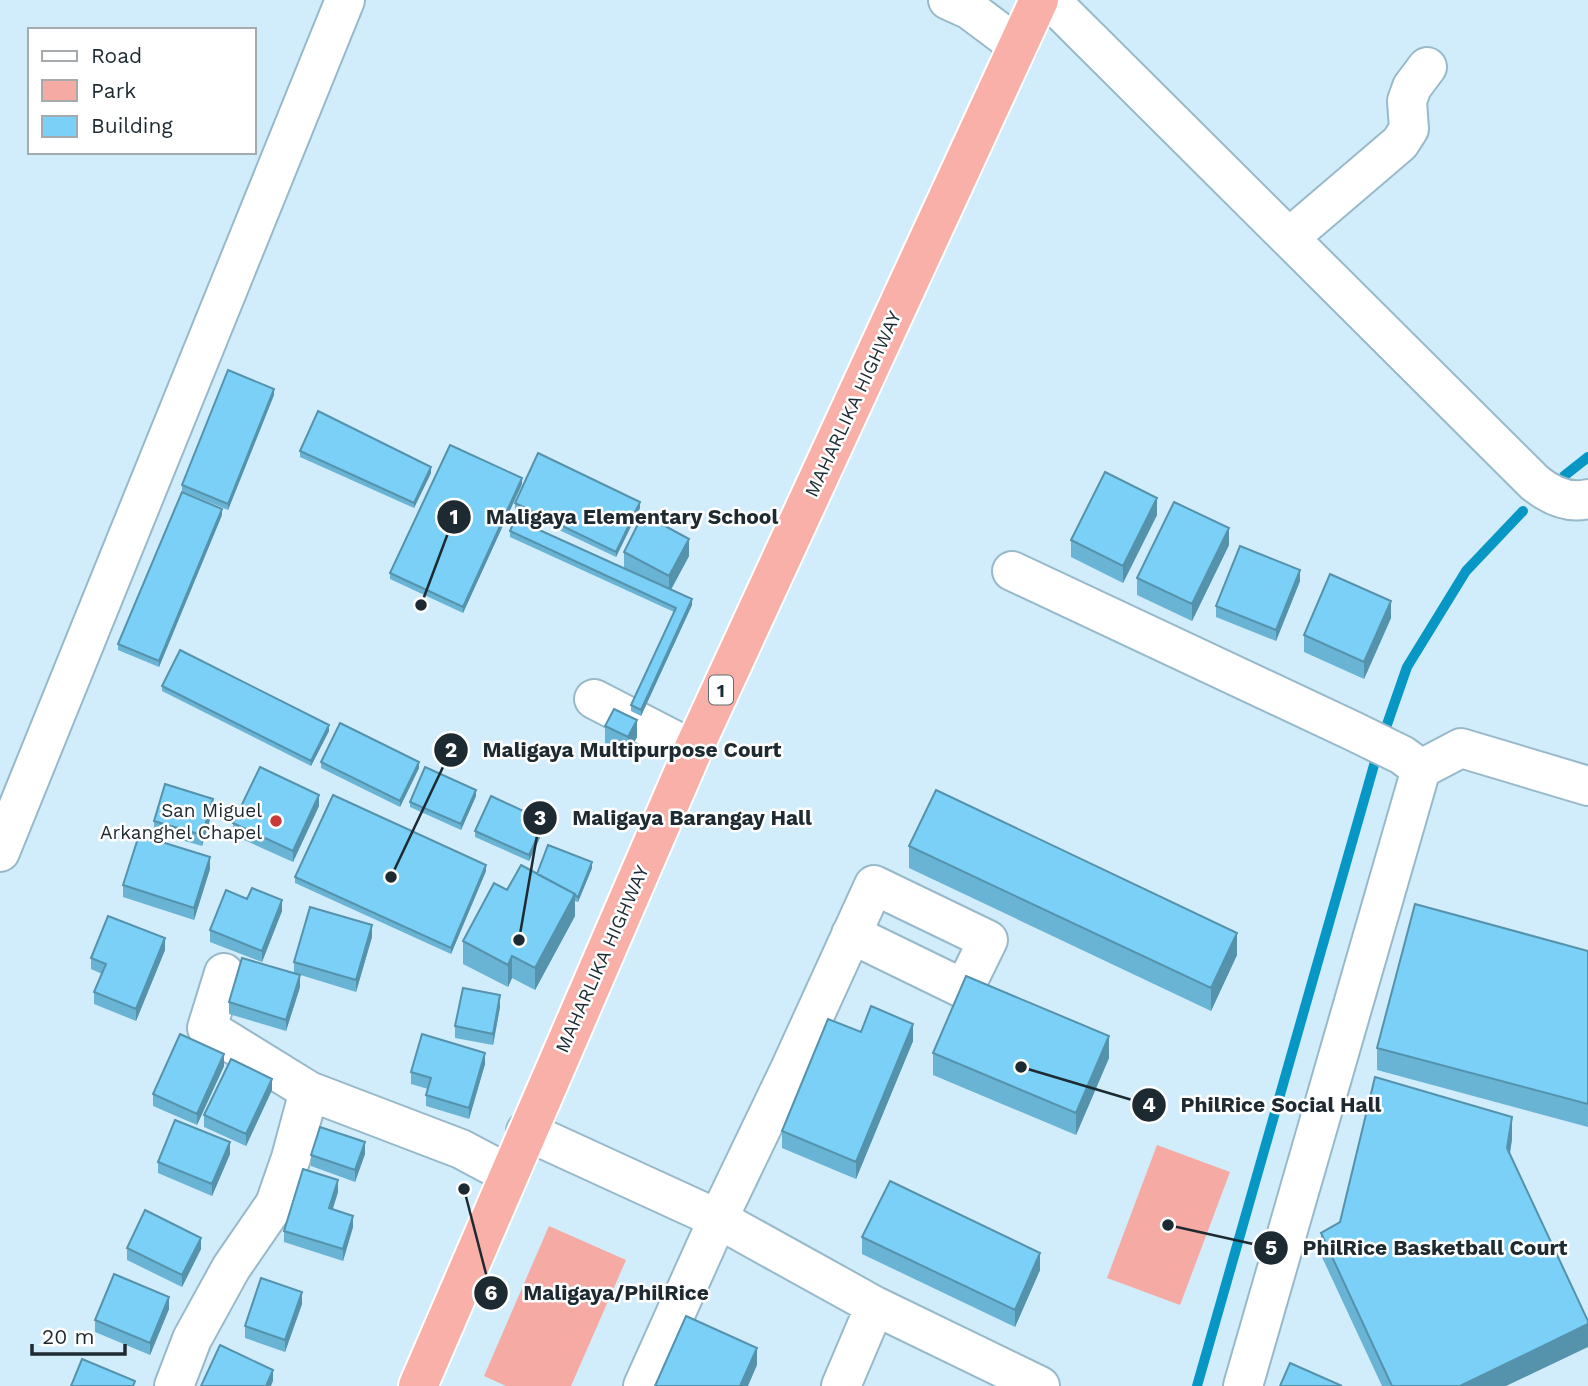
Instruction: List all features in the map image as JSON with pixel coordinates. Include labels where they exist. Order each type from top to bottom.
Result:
[{"type":"highway","name":"MAHARLIKA HIGHWAY","points":[[418,1386],[693,750],[1039,0]]},
{"type":"street","points":[[0,852],[345,0]]},
{"type":"street","points":[[948,0],[970,10],[1018,47]]},
{"type":"street","points":[[1051,0],[1535,483],[1561,498],[1572,501],[1588,499]]},
{"type":"street","points":[[1290,237],[1400,144],[1409,129],[1407,102],[1412,88],[1427,67]]},
{"type":"street","points":[[1012,571],[1353,731],[1411,762],[1461,748],[1588,786]]},
{"type":"street","points":[[594,699],[693,750]]},
{"type":"street","points":[[1243,1386],[1411,762]]},
{"type":"street","points":[[643,1386],[850,934]]},
{"type":"street","points":[[224,973],[206,1028],[309,1091],[461,1149],[508,1174]]},
{"type":"street","points":[[174,1386],[192,1339],[231,1268],[275,1203],[291,1158],[309,1091]]},
{"type":"street","points":[[526,1131],[718,1219],[875,1306],[1040,1386]]},
{"type":"street","points":[[841,1386],[875,1306]]},
{"type":"green space","points":[[1157,1145],[1230,1172],[1180,1305],[1107,1278]]},
{"type":"green space","points":[[549,1226],[626,1260],[571,1386],[506,1386],[484,1376]]},
{"type":"building","points":[[228,370],[274,389],[228,504],[182,485]]},
{"type":"building","points":[[318,411],[431,467],[414,503],[300,451]]},
{"type":"building","points":[[450,445],[522,478],[463,607],[390,573]]},
{"type":"building","points":[[538,453],[640,502],[616,552],[515,503]]},
{"type":"building","points":[[1105,472],[1157,498],[1123,566],[1071,540]]},
{"type":"building","points":[[182,492],[222,509],[159,661],[118,644]]},
{"type":"building","points":[[1174,502],[1229,528],[1192,604],[1137,578]]},
{"type":"building","points":[[643,514],[689,539],[669,576],[624,552]]},
{"type":"building","points":[[515,519],[692,599],[641,710],[631,705],[676,608],[510,531]]},
{"type":"building","points":[[1240,546],[1300,570],[1276,630],[1216,606]]},
{"type":"building","points":[[1330,574],[1391,601],[1364,662],[1304,635]]},
{"type":"building","points":[[180,650],[329,725],[311,761],[162,686]]},
{"type":"building","points":[[614,709],[637,720],[628,737],[605,726]]},
{"type":"building","points":[[340,723],[419,762],[400,801],[321,762]]},
{"type":"building","name":"San Miguel Arkanghel Chapel","points":[[260,767],[319,795],[293,851],[233,823]]},
{"type":"building","points":[[425,767],[476,790],[461,824],[410,802]]},
{"type":"building","points":[[165,784],[213,799],[202,835],[154,821]]},
{"type":"building","points":[[936,790],[1237,933],[1211,988],[909,846]]},
{"type":"building","points":[[333,795],[486,865],[451,948],[295,877]]},
{"type":"building","points":[[491,796],[545,821],[529,855],[475,831]]},
{"type":"building","points":[[139,835],[210,857],[194,908],[123,885]]},
{"type":"building","points":[[548,845],[592,862],[578,897],[537,874]]},
{"type":"building","points":[[521,865],[575,894],[535,968],[512,956],[508,965],[463,941],[494,883],[507,890]]},
{"type":"building","points":[[252,888],[282,900],[262,951],[210,930],[226,890],[247,899]]},
{"type":"building","points":[[1415,904],[1588,951],[1588,1104],[1377,1048]]},
{"type":"building","points":[[310,907],[372,925],[356,980],[294,962]]},
{"type":"building","points":[[108,916],[165,938],[136,1009],[94,992],[106,964],[91,958]]},
{"type":"building","points":[[242,958],[300,975],[286,1020],[229,1002]]},
{"type":"building","points":[[966,976],[1109,1036],[1076,1113],[933,1053]]},
{"type":"building","points":[[463,988],[500,995],[493,1034],[455,1026]]},
{"type":"building","points":[[871,1006],[913,1024],[856,1162],[782,1131],[828,1019],[861,1032]]},
{"type":"building","points":[[180,1034],[224,1054],[197,1114],[153,1094]]},
{"type":"building","points":[[422,1034],[485,1053],[469,1108],[426,1095],[431,1078],[411,1072]]},
{"type":"building","points":[[231,1059],[272,1079],[246,1134],[204,1115]]},
{"type":"building","points":[[1375,1077],[1512,1117],[1507,1148],[1588,1324],[1460,1386],[1392,1386],[1321,1233],[1340,1222]]},
{"type":"building","points":[[175,1120],[230,1142],[212,1184],[158,1162]]},
{"type":"building","points":[[320,1127],[365,1142],[355,1170],[311,1155]]},
{"type":"building","points":[[303,1169],[338,1180],[329,1208],[353,1216],[343,1249],[284,1231]]},
{"type":"building","points":[[890,1181],[1040,1253],[1015,1310],[862,1237]]},
{"type":"building","points":[[145,1210],[201,1238],[182,1275],[127,1248]]},
{"type":"building","points":[[114,1274],[169,1297],[150,1343],[95,1320]]},
{"type":"building","points":[[261,1278],[302,1292],[285,1340],[245,1326]]},
{"type":"building","points":[[686,1316],[757,1348],[740,1386],[655,1386]]},
{"type":"building","points":[[220,1345],[273,1370],[266,1386],[201,1386]]},
{"type":"building","points":[[82,1359],[135,1381],[133,1386],[71,1386]]},
{"type":"building","points":[[1290,1363],[1342,1386],[1280,1386]]},
{"type":"waterway","points":[[1564,476],[1588,457]]},
{"type":"waterway","points":[[1383,736],[1407,667],[1466,571],[1523,511]]},
{"type":"waterway","points":[[1197,1386],[1378,751]]},
{"type":"place","name":"Maligaya Elementary School","points":[[421,605]]},
{"type":"place","name":"San Miguel Arkanghel Chapel","points":[[276,821]]},
{"type":"place","name":"Maligaya Multipurpose Court","points":[[391,877]]},
{"type":"place","name":"Maligaya Barangay Hall","points":[[519,940]]},
{"type":"place","name":"PhilRice Social Hall","points":[[1021,1067]]},
{"type":"place","name":"Maligaya/PhilRice","points":[[464,1189]]},
{"type":"place","name":"PhilRice Basketball Court","points":[[1168,1225]]}]
